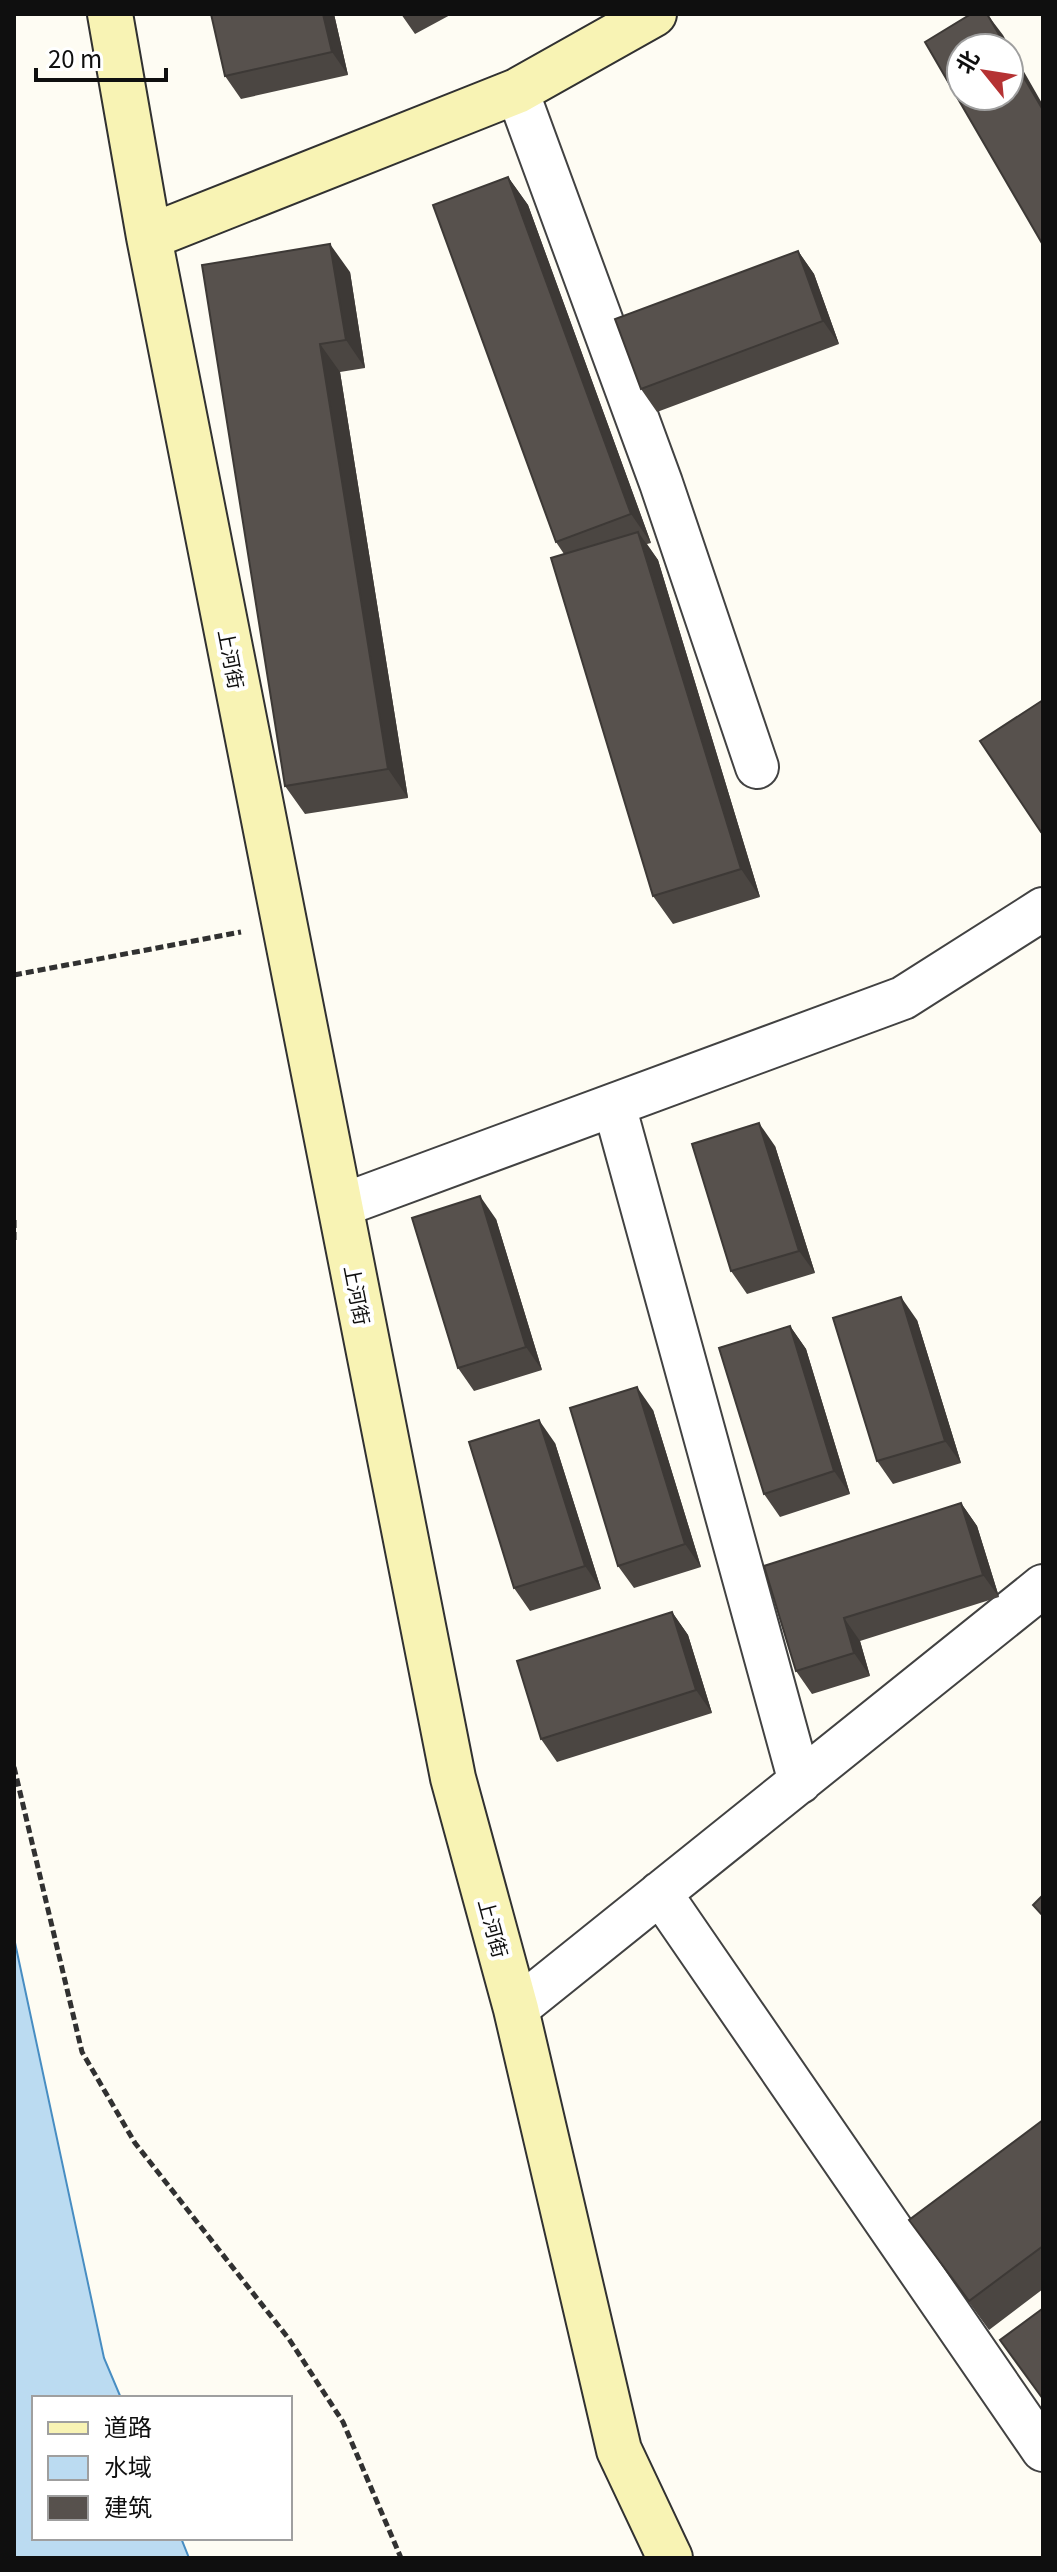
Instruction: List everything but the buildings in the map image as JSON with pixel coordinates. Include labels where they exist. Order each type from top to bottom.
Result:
[{"type":"street","name":"上河街","points":[[110,14],[149,237],[453,1778],[516,2009],[619,2450],[670,2558]]},
{"type":"street","points":[[149,237],[517,91],[654,14]]},
{"type":"street","points":[[517,91],[661,483],[757,767]]},
{"type":"street","points":[[340,1206],[903,998],[1043,909]]},
{"type":"street","points":[[614,1105],[800,1782]]},
{"type":"street","points":[[516,2009],[1043,1586]]},
{"type":"street","points":[[660,1893],[1043,2450]]},
{"type":"path","points":[[14,975],[285,924]]},
{"type":"path","points":[[14,1220],[14,1240]]},
{"type":"path","points":[[14,1767],[82,2052],[135,2143],[289,2339],[343,2422],[401,2558]]},
{"type":"water","points":[[14,1938],[104,2358],[120,2396],[32,2396],[32,2540],[182,2540],[189,2558],[14,2558]]}]
